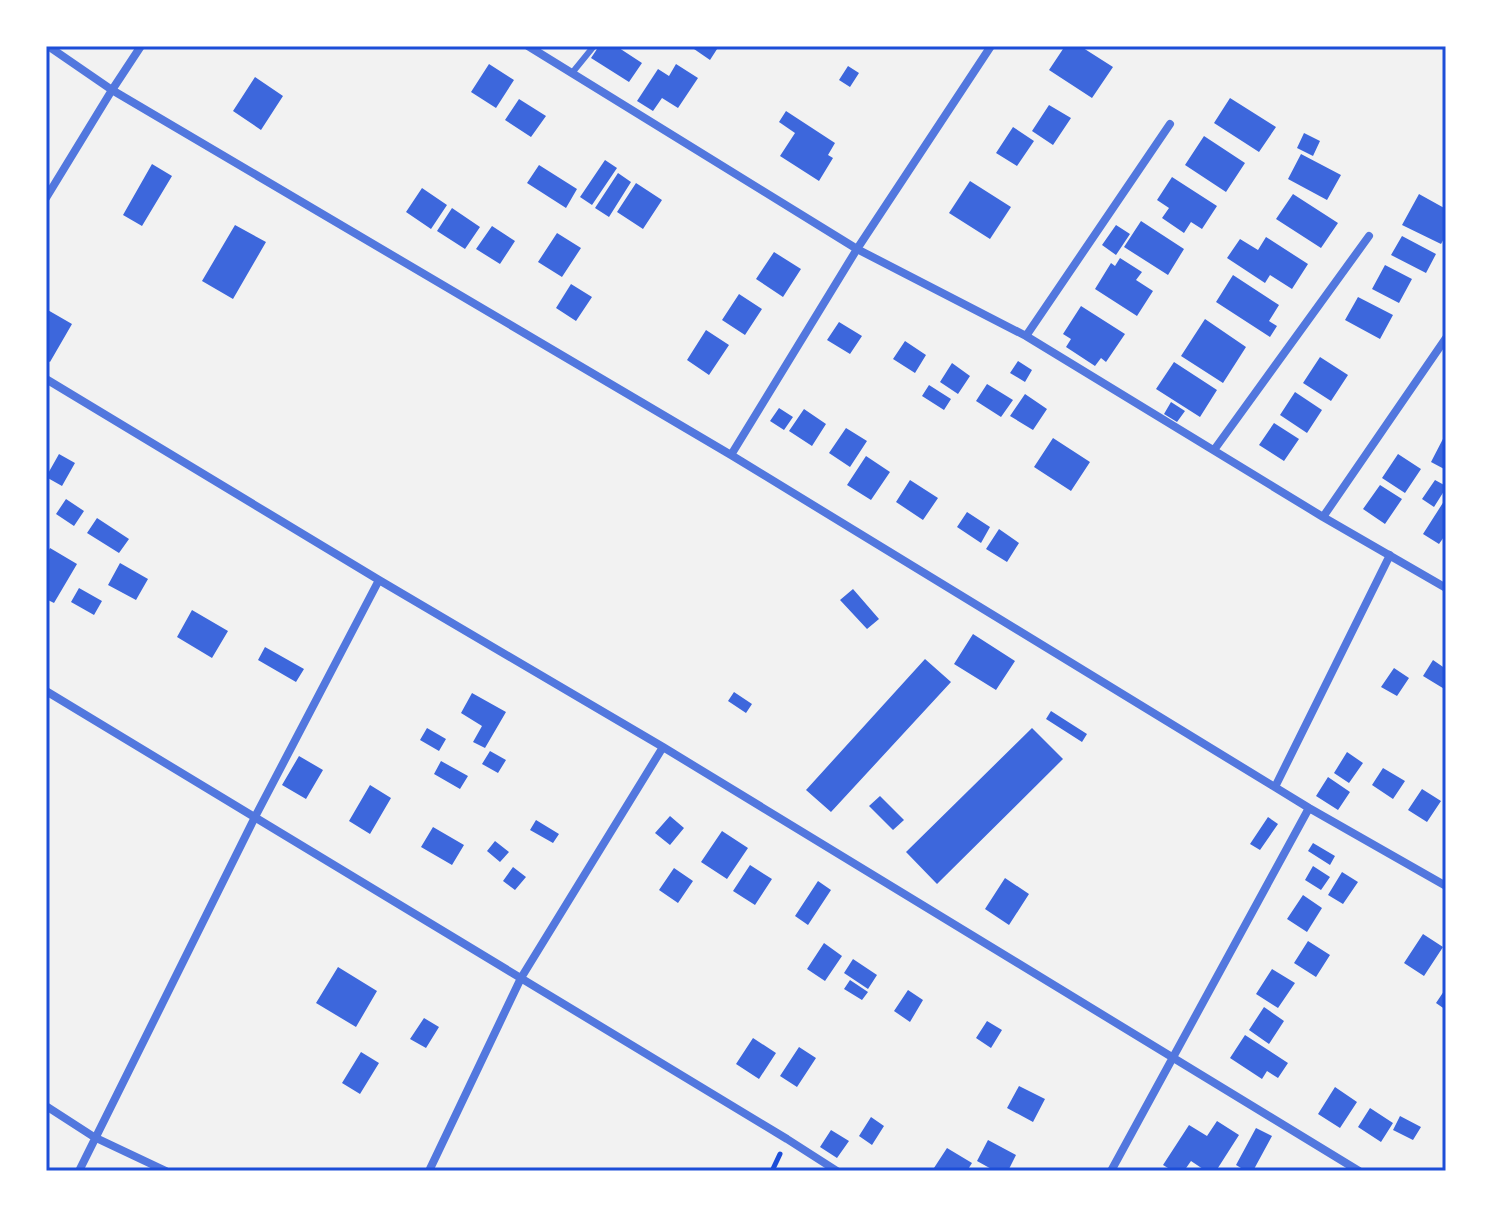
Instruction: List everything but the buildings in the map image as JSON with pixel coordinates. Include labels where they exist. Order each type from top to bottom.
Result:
[{"type":"street","points":[[48,46],[112,90],[731,455],[1309,808],[1446,886]]},
{"type":"street","points":[[46,198],[141,46]]},
{"type":"street","points":[[528,46],[857,249],[1026,336],[1323,517],[1446,588]]},
{"type":"street","points":[[731,455],[857,249],[991,46]]},
{"type":"street","points":[[1026,336],[1170,124]]},
{"type":"street","points":[[1214,450],[1369,236]]},
{"type":"street","points":[[1323,517],[1446,338]]},
{"type":"street","points":[[46,379],[663,747],[1359,1171]]},
{"type":"street","points":[[1275,787],[1390,555]]},
{"type":"street","points":[[79,1171],[256,816],[379,580]]},
{"type":"street","points":[[46,691],[837,1171]]},
{"type":"street","points":[[429,1171],[521,978],[663,747]]},
{"type":"street","points":[[1111,1171],[1309,808]]},
{"type":"street","points":[[46,1106],[94,1137],[166,1171]]},
{"type":"lane","points":[[572,73],[594,46]]}]
